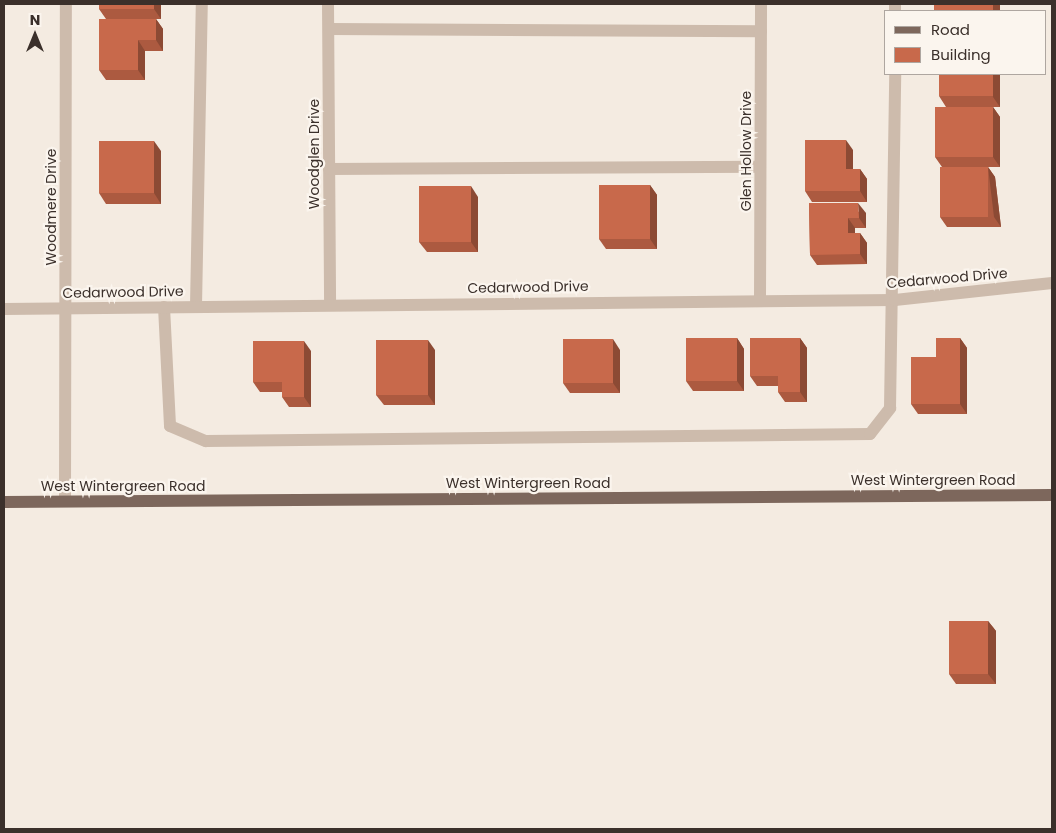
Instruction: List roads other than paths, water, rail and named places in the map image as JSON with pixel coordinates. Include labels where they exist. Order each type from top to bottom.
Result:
[{"type":"main road","name":"West Wintergreen Road","points":[[4,502],[1052,495]]},
{"type":"street","name":"Woodmere Drive","points":[[65,501],[66,4]]},
{"type":"street","points":[[196,306],[202,4]]},
{"type":"street","name":"Woodglen Drive","points":[[328,4],[330,304]]},
{"type":"street","name":"Glen Hollow Drive","points":[[760,299],[761,4]]},
{"type":"street","points":[[328,29],[761,31]]},
{"type":"street","points":[[164,307],[170,426],[206,440],[870,434],[890,408],[895,300],[895,75]]},
{"type":"street","points":[[329,169],[760,166]]},
{"type":"street","name":"Cedarwood Drive","points":[[4,309],[760,299],[895,300],[1052,283]]}]
